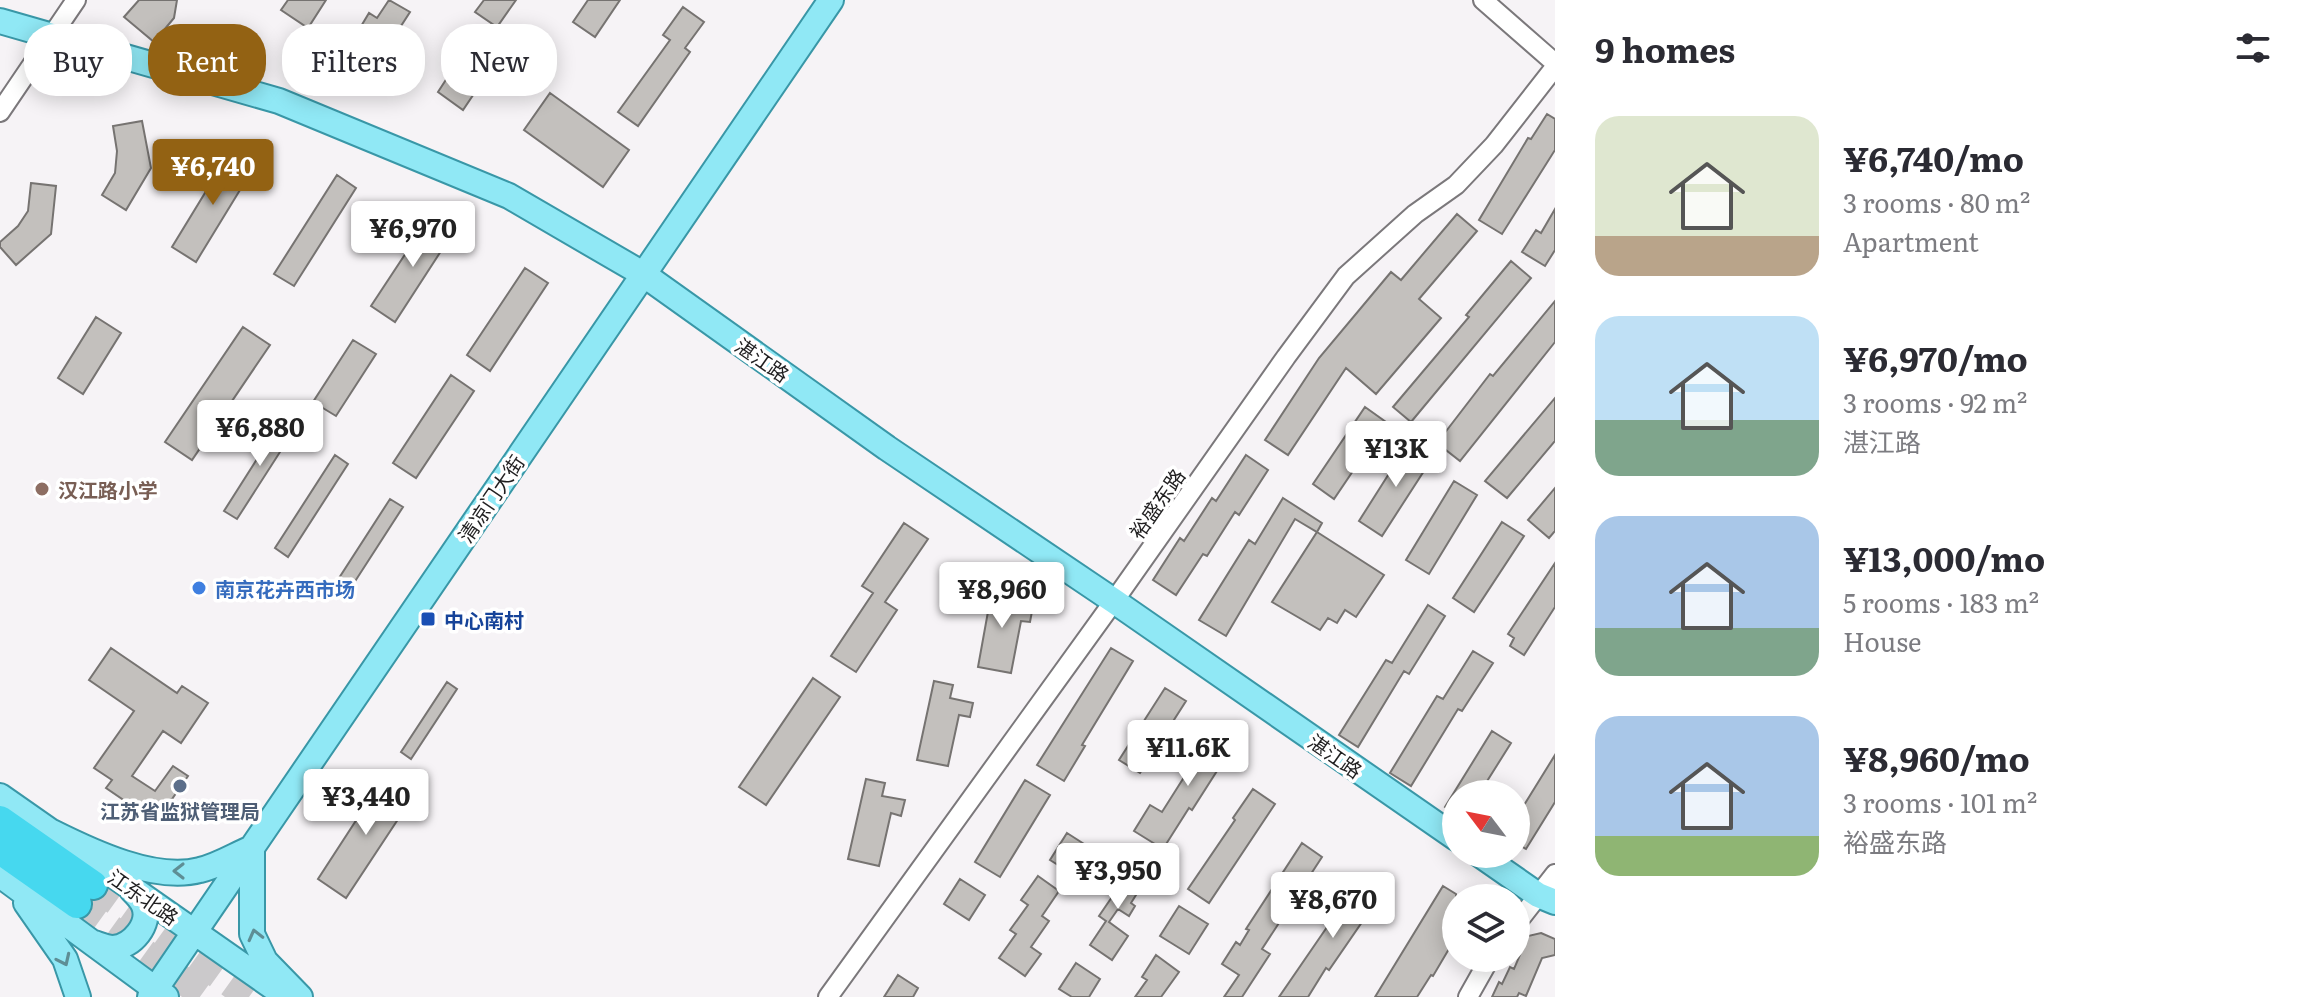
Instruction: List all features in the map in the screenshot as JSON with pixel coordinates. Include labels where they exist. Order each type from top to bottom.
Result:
[{"type":"highway","points":[[0,820],[85,895],[0,850]]},
{"type":"main road","name":"清凉门大街","points":[[157,995],[252,848],[831,0]]},
{"type":"main road","name":"湛江路","points":[[0,21],[24,28]]},
{"type":"main road","name":"湛江路","points":[[132,59],[279,101],[509,196],[643,274],[887,448],[1442,828]]},
{"type":"main road","name":"江东北路","points":[[0,796],[287,997]]},
{"type":"main road","points":[[52,832],[115,861],[178,873],[201,870],[252,848],[252,934],[265,961],[300,997]]},
{"type":"main road","points":[[1500,868],[1546,899]]},
{"type":"main road","points":[[5,879],[92,942],[157,995]]},
{"type":"main road","points":[[5,879],[37,916],[65,959],[78,997]]},
{"type":"main road","points":[[92,942],[111,948],[123,946],[135,938],[143,926],[145,912],[143,903],[130,887]]},
{"type":"street","points":[[59,24],[76,0]]},
{"type":"street","points":[[1483,0],[1555,65]]},
{"type":"street","name":"裕盛东路","points":[[828,997],[1346,276],[1415,214],[1456,185],[1494,145],[1555,65]]},
{"type":"street","points":[[0,112],[24,76]]},
{"type":"street","points":[[1530,912],[1546,899],[1555,874]]},
{"type":"street","points":[[1468,997],[1482,972]]},
{"type":"building","points":[[139,0],[177,0],[174,18],[169,24],[148,24],[148,37],[124,17]]},
{"type":"building","points":[[288,0],[326,0],[311,24],[302,24],[281,10]]},
{"type":"building","points":[[389,0],[410,12],[402,24],[362,24],[369,13],[377,18]]},
{"type":"building","points":[[484,0],[516,0],[499,24],[493,24],[475,12]]},
{"type":"building","points":[[588,0],[620,0],[595,37],[573,22]]},
{"type":"building","points":[[683,7],[704,22],[685,48],[690,52],[638,126],[618,112],[670,40],[663,35]]},
{"type":"building","points":[[444,96],[472,96],[463,110]]},
{"type":"building","points":[[548,96],[554,96],[629,150],[603,187],[524,130]]},
{"type":"building","points":[[1547,114],[1555,119],[1555,150],[1502,234],[1479,220],[1528,138],[1531,139]]},
{"type":"building","points":[[142,121],[151,168],[126,210],[102,195],[115,173],[117,151],[113,126]]},
{"type":"building","points":[[230,152],[254,167],[196,262],[172,247]]},
{"type":"building","points":[[337,175],[356,188],[294,286],[274,274]]},
{"type":"building","points":[[31,183],[56,186],[51,234],[16,265],[0,247],[0,242],[18,226],[28,211]]},
{"type":"building","points":[[1555,209],[1555,250],[1545,266],[1522,252],[1536,230],[1541,233]]},
{"type":"building","points":[[1457,214],[1477,231],[1419,299],[1441,318],[1376,394],[1346,368],[1288,455],[1265,440],[1319,358],[1391,272],[1401,280]]},
{"type":"building","points":[[431,215],[454,231],[395,322],[371,306]]},
{"type":"building","points":[[1511,261],[1531,278],[1411,422],[1393,407],[1469,317],[1466,315]]},
{"type":"building","points":[[525,268],[548,283],[490,371],[467,355]]},
{"type":"building","points":[[1555,301],[1555,342],[1460,461],[1437,443],[1490,374],[1493,376]]},
{"type":"building","points":[[96,317],[121,333],[83,394],[58,378]]},
{"type":"building","points":[[243,327],[270,345],[192,460],[165,442]]},
{"type":"building","points":[[353,340],[376,354],[336,416],[313,402]]},
{"type":"building","points":[[451,375],[474,391],[416,478],[393,463]]},
{"type":"building","points":[[1555,398],[1555,441],[1507,498],[1485,481]]},
{"type":"building","points":[[1365,407],[1386,422],[1334,499],[1313,484]]},
{"type":"building","points":[[283,418],[296,427],[237,519],[224,511]]},
{"type":"building","points":[[1409,442],[1433,457],[1382,536],[1359,521]]},
{"type":"building","points":[[335,455],[348,464],[288,557],[275,548]]},
{"type":"building","points":[[1246,455],[1268,470],[1239,515],[1235,512],[1207,556],[1203,554],[1176,595],[1153,580],[1180,538],[1184,541],[1212,498],[1216,501]]},
{"type":"building","points":[[1454,481],[1477,495],[1429,574],[1406,560]]},
{"type":"building","points":[[1555,488],[1555,531],[1549,538],[1528,520]]},
{"type":"building","points":[[1283,498],[1322,523],[1317,532],[1295,519],[1226,636],[1199,620],[1249,540],[1255,544]]},
{"type":"building","points":[[390,499],[403,507],[343,600],[330,592]]},
{"type":"building","points":[[1502,522],[1524,536],[1474,612],[1453,598]]},
{"type":"building","points":[[904,523],[928,539],[885,602],[897,610],[856,672],[831,656],[873,593],[862,586]]},
{"type":"building","points":[[1317,532],[1384,575],[1356,617],[1345,610],[1337,623],[1328,618],[1320,630],[1272,602]]},
{"type":"building","points":[[1555,563],[1555,607],[1524,655],[1510,646],[1514,638],[1508,634]]},
{"type":"building","points":[[993,584],[1013,588],[1011,602],[1033,606],[1030,622],[1021,621],[1011,673],[978,667]]},
{"type":"building","points":[[1428,605],[1445,616],[1409,674],[1404,671],[1358,747],[1339,735],[1386,660],[1392,663]]},
{"type":"building","points":[[111,648],[177,693],[182,686],[208,703],[181,743],[163,731],[132,776],[155,791],[173,766],[188,776],[156,822],[106,788],[112,780],[94,768],[134,711],[89,680]]},
{"type":"building","points":[[1111,648],[1133,661],[1064,781],[1037,765]]},
{"type":"building","points":[[1473,651],[1493,663],[1462,711],[1458,709],[1411,786],[1390,773],[1437,696],[1443,699]]},
{"type":"building","points":[[813,678],[840,697],[766,805],[739,787]]},
{"type":"building","points":[[934,681],[953,685],[950,698],[973,703],[970,717],[959,715],[948,766],[917,760]]},
{"type":"building","points":[[447,682],[457,689],[411,759],[401,752]]},
{"type":"building","points":[[1165,688],[1186,701],[1140,773],[1119,760]]},
{"type":"building","points":[[1219,722],[1240,735],[1163,849],[1134,831],[1150,805],[1162,812]]},
{"type":"building","points":[[1492,731],[1511,743],[1488,780],[1462,780]]},
{"type":"building","points":[[1555,755],[1555,802],[1530,843],[1530,795]]},
{"type":"building","points":[[385,776],[414,795],[346,898],[318,879]]},
{"type":"building","points":[[866,779],[885,783],[882,796],[905,800],[901,816],[891,813],[879,866],[848,859]]},
{"type":"building","points":[[1025,780],[1050,795],[1000,877],[975,862]]},
{"type":"building","points":[[1253,789],[1275,804],[1209,903],[1188,889]]},
{"type":"building","points":[[1067,833],[1095,851],[1079,878],[1050,860]]},
{"type":"building","points":[[1302,843],[1322,857],[1262,949],[1270,954],[1242,997],[1224,997],[1239,975],[1222,964],[1236,942],[1240,945],[1249,930],[1246,929]]},
{"type":"building","points":[[1123,865],[1146,879],[1131,903],[1135,906],[1129,916],[1118,909],[1109,922],[1128,936],[1112,960],[1090,945],[1106,921],[1099,916],[1114,894],[1108,889]]},
{"type":"building","points":[[1038,876],[1059,891],[1042,916],[1049,921],[1031,947],[1041,954],[1025,976],[999,958],[1016,934],[1010,930],[1028,905],[1021,900]]},
{"type":"building","points":[[960,879],[985,895],[969,920],[944,904]]},
{"type":"building","points":[[1360,879],[1382,893],[1308,997],[1279,997]]},
{"type":"building","points":[[1442,888],[1442,961],[1433,976],[1417,997],[1375,997]]},
{"type":"building","points":[[1179,906],[1208,924],[1189,954],[1160,936]]},
{"type":"building","points":[[1541,933],[1555,939],[1555,955],[1542,958],[1526,996],[1519,993],[1517,997],[1492,997],[1508,972],[1530,972],[1530,936]]},
{"type":"building","points":[[1156,955],[1179,972],[1161,997],[1135,997],[1147,980],[1142,977]]},
{"type":"building","points":[[1076,963],[1100,979],[1089,997],[1072,997],[1059,989]]},
{"type":"building","points":[[898,975],[918,988],[913,997],[884,997]]},
{"type":"tunnel","points":[[93,885],[249,997]]},
{"type":"tunnel","points":[[77,904],[206,997]]},
{"type":"place","name":"汉江路小学","points":[[42,489]]},
{"type":"place","name":"南京花卉西市场","points":[[199,588]]},
{"type":"place","name":"中心南村","points":[[428,619]]},
{"type":"place","name":"江苏省监狱管理局","points":[[180,786]]}]
